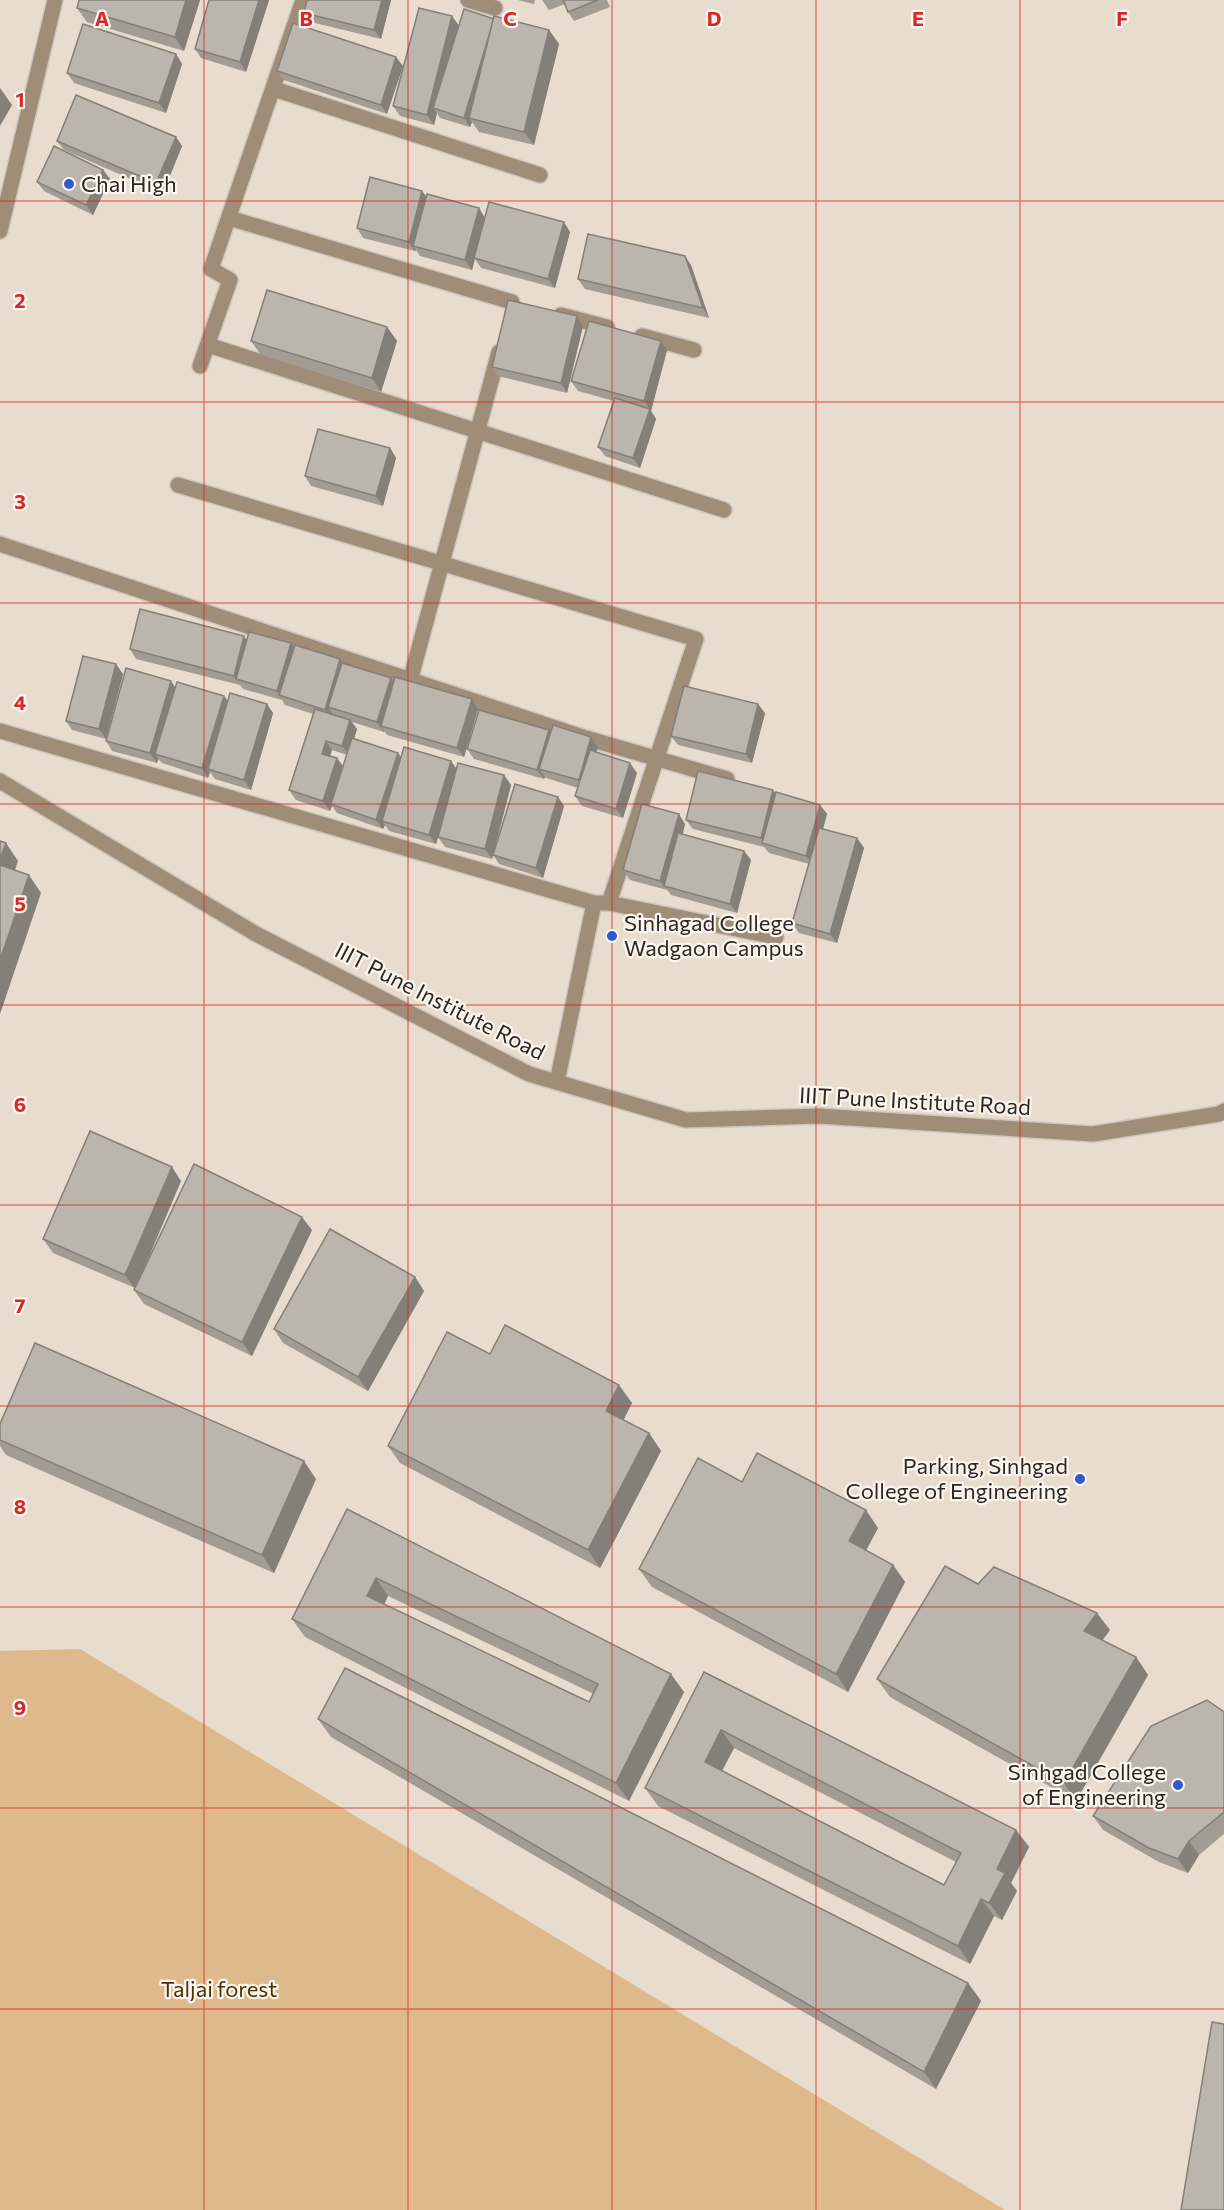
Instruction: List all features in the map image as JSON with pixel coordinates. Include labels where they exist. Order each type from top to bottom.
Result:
[{"type":"street","points":[[0,231],[55,0]]},
{"type":"street","points":[[200,366],[230,280],[211,269],[303,0]]},
{"type":"street","points":[[468,0],[495,8]]},
{"type":"street","points":[[274,88],[540,175]]},
{"type":"street","points":[[229,218],[515,306]]},
{"type":"street","points":[[546,311],[694,350]]},
{"type":"street","points":[[410,681],[504,334]]},
{"type":"street","points":[[208,345],[724,510]]},
{"type":"street","points":[[178,485],[696,639],[657,759],[602,903],[557,1082]]},
{"type":"street","points":[[0,544],[586,738],[737,782]]},
{"type":"street","points":[[0,731],[602,903],[776,937]]},
{"type":"street","name":"IIIT Pune Institute Road","points":[[0,781],[256,934],[529,1074],[686,1120],[819,1116],[1094,1134],[1219,1114],[1224,1111]]},
{"type":"shaded area","name":"Sinhagad College Wadgaon Campus","points":[[0,0],[1224,0],[1224,2210],[715,2210],[0,1872]]},
{"type":"green space","name":"Taljai forest","points":[[80,1649],[1005,2210],[0,2210],[0,1651]]},
{"type":"building","points":[[79,0],[186,0],[175,37],[77,8]]},
{"type":"building","points":[[209,0],[259,0],[240,62],[195,49]]},
{"type":"building","points":[[307,0],[382,0],[374,30],[304,13]]},
{"type":"building","points":[[563,0],[598,0],[568,12]]},
{"type":"building","points":[[419,8],[452,16],[427,115],[393,106]]},
{"type":"building","points":[[464,9],[494,19],[464,118],[433,108]]},
{"type":"building","points":[[494,16],[549,30],[524,132],[469,118]]},
{"type":"building","points":[[293,23],[396,57],[381,105],[277,71]]},
{"type":"building","points":[[83,24],[176,54],[159,103],[67,73]]},
{"type":"building","points":[[76,95],[176,137],[156,183],[57,141]]},
{"type":"building","points":[[54,146],[103,170],[86,205],[37,182]]},
{"type":"building","points":[[370,177],[422,191],[409,242],[357,228]]},
{"type":"building","points":[[427,194],[479,208],[465,260],[413,246]]},
{"type":"building","points":[[489,202],[564,222],[548,279],[474,258]]},
{"type":"building","points":[[588,234],[685,256],[703,308],[578,279]]},
{"type":"building","points":[[267,290],[387,327],[372,378],[251,341]]},
{"type":"building","points":[[508,300],[577,316],[561,383],[492,367]]},
{"type":"building","points":[[589,321],[661,341],[644,401],[571,381]]},
{"type":"building","points":[[615,398],[650,409],[633,458],[598,447]]},
{"type":"building","points":[[318,429],[390,448],[376,496],[305,476]]},
{"type":"building","points":[[140,609],[244,636],[234,676],[130,649]]},
{"type":"building","points":[[249,632],[291,643],[277,691],[236,679]]},
{"type":"building","points":[[295,645],[340,659],[325,710],[279,695]]},
{"type":"building","points":[[83,656],[116,664],[99,729],[66,721]]},
{"type":"building","points":[[342,663],[391,678],[377,722],[328,707]]},
{"type":"building","points":[[126,668],[171,681],[150,753],[106,741]]},
{"type":"building","points":[[395,677],[472,699],[457,748],[381,726]]},
{"type":"building","points":[[177,682],[224,696],[202,768],[155,754]]},
{"type":"building","points":[[684,686],[758,704],[746,754],[671,736]]},
{"type":"building","points":[[230,693],[267,704],[244,780],[208,769]]},
{"type":"building","points":[[315,709],[350,720],[342,746],[326,741],[322,754],[337,758],[323,801],[289,790]]},
{"type":"building","points":[[479,710],[549,730],[537,770],[467,749]]},
{"type":"building","points":[[553,725],[591,737],[579,780],[539,769]]},
{"type":"building","points":[[352,738],[398,753],[376,820],[331,804]]},
{"type":"building","points":[[404,747],[451,761],[429,835],[382,821]]},
{"type":"building","points":[[590,750],[630,763],[616,809],[575,796]]},
{"type":"building","points":[[458,763],[504,775],[485,849],[438,837]]},
{"type":"building","points":[[698,771],[773,790],[761,838],[686,820]]},
{"type":"building","points":[[515,784],[558,797],[536,868],[493,855]]},
{"type":"building","points":[[776,792],[820,805],[806,856],[762,843]]},
{"type":"building","points":[[642,804],[679,814],[660,881],[623,870]]},
{"type":"building","points":[[819,828],[857,838],[830,934],[792,923]]},
{"type":"building","points":[[678,833],[744,851],[730,904],[664,886]]},
{"type":"building","points":[[0,841],[6,843],[0,859]]},
{"type":"building","points":[[0,865],[29,875],[0,960]]},
{"type":"building","points":[[90,1131],[172,1167],[125,1275],[43,1239]]},
{"type":"building","points":[[194,1164],[302,1217],[242,1342],[134,1290]]},
{"type":"building","points":[[330,1229],[415,1277],[358,1377],[274,1329]]},
{"type":"building","points":[[505,1325],[619,1385],[606,1411],[649,1433],[588,1550],[388,1446],[447,1332],[490,1354]]},
{"type":"building","points":[[35,1343],[304,1461],[262,1555],[0,1440],[0,1424]]},
{"type":"building","points":[[757,1453],[866,1510],[849,1541],[893,1565],[836,1674],[639,1569],[698,1458],[742,1482]]},
{"type":"building","points":[[347,1509],[671,1674],[616,1783],[292,1619]],"holes":[[[376,1578],[598,1684],[589,1702],[367,1596]]]},
{"type":"building","points":[[945,1566],[978,1584],[994,1567],[1097,1613],[1084,1631],[1136,1657],[1064,1783],[877,1679]]},
{"type":"building","points":[[345,1668],[968,1983],[924,2072],[318,1719]]},
{"type":"building","points":[[704,1672],[1016,1830],[997,1869],[1005,1873],[989,1903],[981,1899],[958,1946],[645,1788]],"holes":[[[721,1730],[961,1853],[944,1885],[705,1762]]]},
{"type":"building","name":"Sinhgad College of Engineering","points":[[1207,1700],[1224,1712],[1224,1812],[1189,1841],[1178,1859],[1149,1848],[1093,1816],[1151,1726]]},
{"type":"building","points":[[1212,2022],[1224,2024],[1224,2210],[1181,2210]]},
{"type":"place","name":"Chai High","points":[[69,184]]},
{"type":"place","name":"Sinhagad College Wadgaon Campus","points":[[612,936]]},
{"type":"place","name":"Parking, Sinhgad College of Engineering","points":[[1080,1479]]},
{"type":"place","name":"Sinhgad College of Engineering","points":[[1178,1785]]}]
